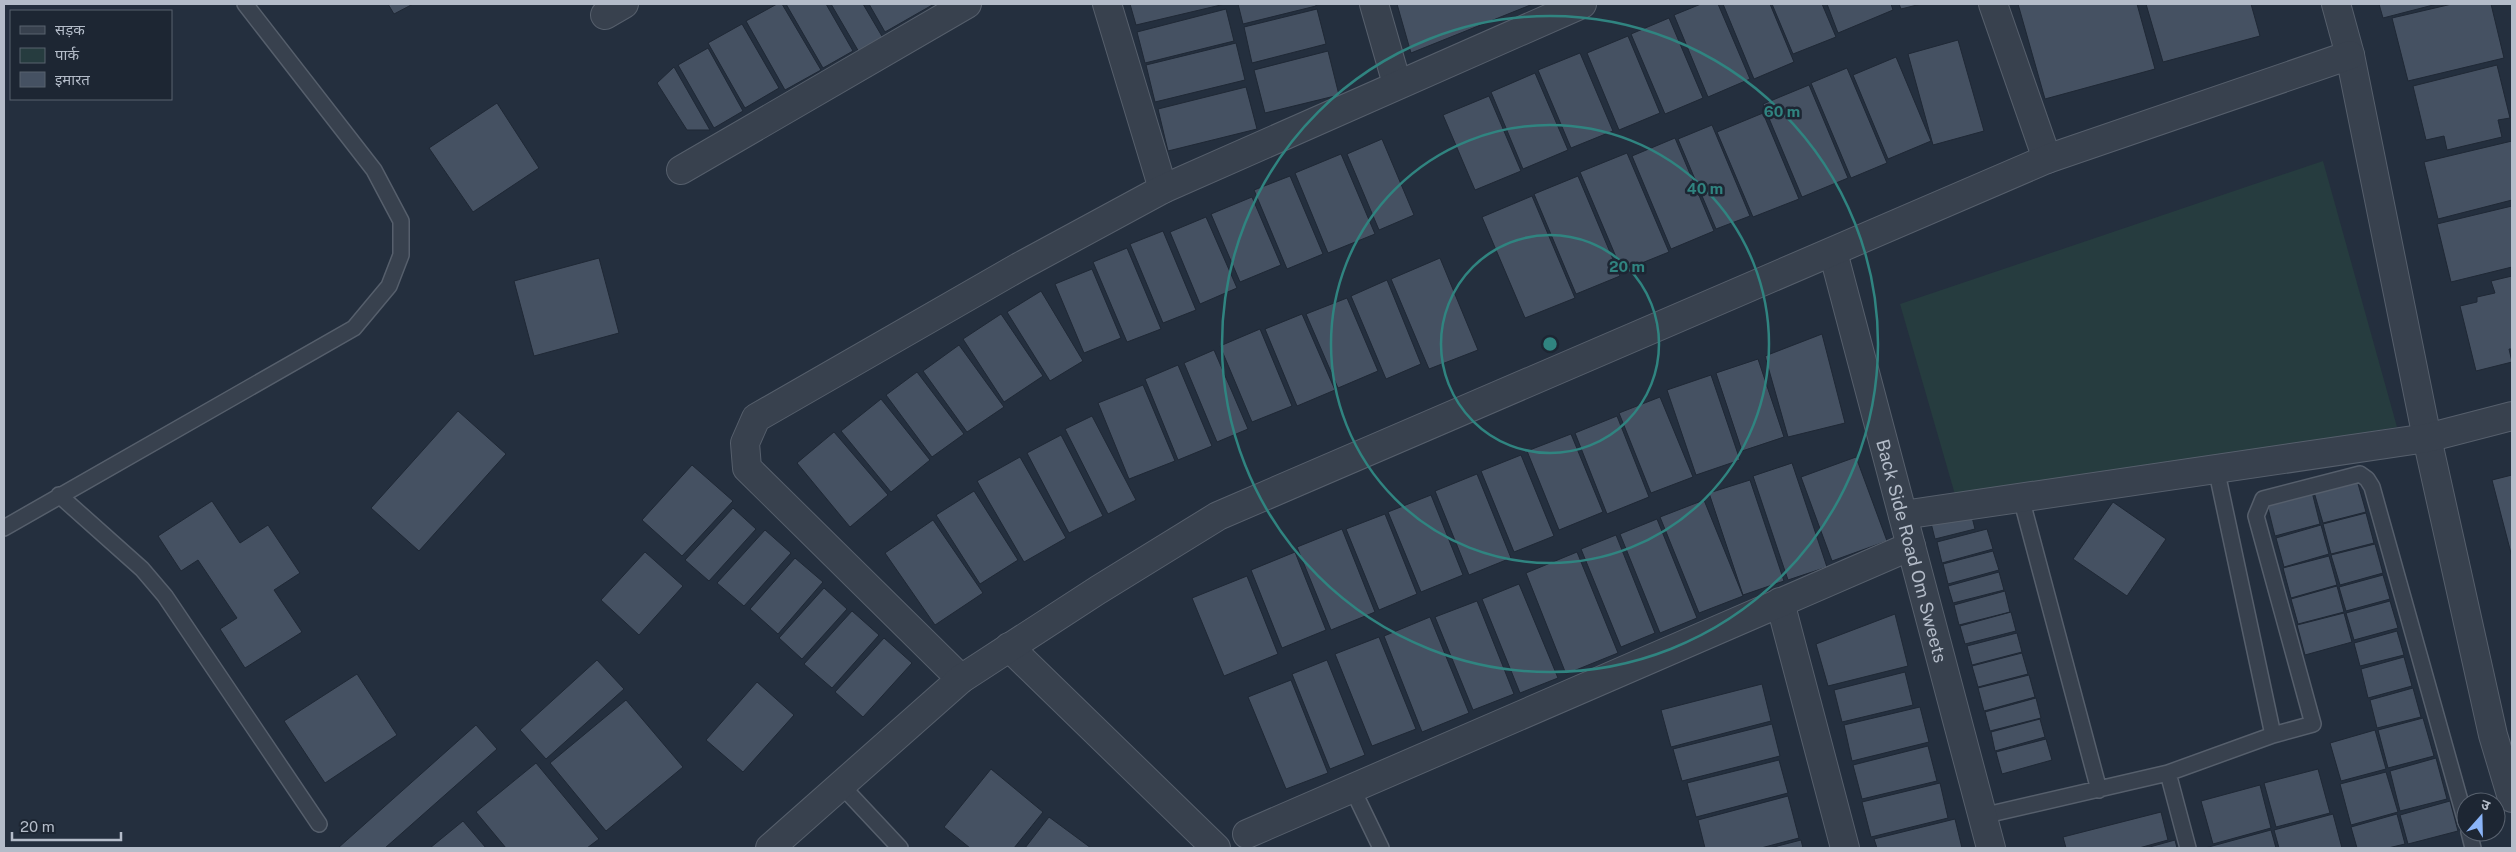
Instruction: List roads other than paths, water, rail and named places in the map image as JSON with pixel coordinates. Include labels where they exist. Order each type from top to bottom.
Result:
[{"type":"street","points":[[681,170],[967,4]]},
{"type":"street","points":[[1106,4],[1163,189]]},
{"type":"street","points":[[1374,4],[1397,84]]},
{"type":"street","points":[[961,679],[747,468],[745,443],[756,418],[1018,267],[1163,189],[1397,84],[1582,4]]},
{"type":"street","points":[[1993,4],[2048,159]]},
{"type":"street","points":[[2336,4],[2350,55],[2428,438],[2502,732],[2512,798]]},
{"type":"street","points":[[770,848],[961,679],[1098,590],[1218,516],[2048,159],[2350,55]]},
{"type":"street","name":"Back Side Road Om Sweets","points":[[1834,252],[1991,848]]},
{"type":"street","points":[[1903,515],[2428,438],[2512,416]]},
{"type":"street","points":[[1247,834],[1911,546]]},
{"type":"street","points":[[1780,602],[1845,848]]},
{"type":"street","points":[[1009,648],[1216,848]]},
{"type":"lane","points":[[4,528],[354,328],[389,286],[401,256],[401,221],[374,170],[245,4]]},
{"type":"lane","points":[[2216,468],[2273,735]]},
{"type":"lane","points":[[1982,816],[2168,774],[2273,735],[2313,724],[2256,516],[2262,499],[2360,474],[2367,479],[2372,487],[2458,792]]},
{"type":"lane","points":[[60,495],[142,569],[165,596],[319,824]]},
{"type":"lane","points":[[2021,498],[2099,790]]},
{"type":"lane","points":[[2168,774],[2188,848]]},
{"type":"lane","points":[[841,785],[900,848]]},
{"type":"lane","points":[[1352,788],[1381,848]]}]
